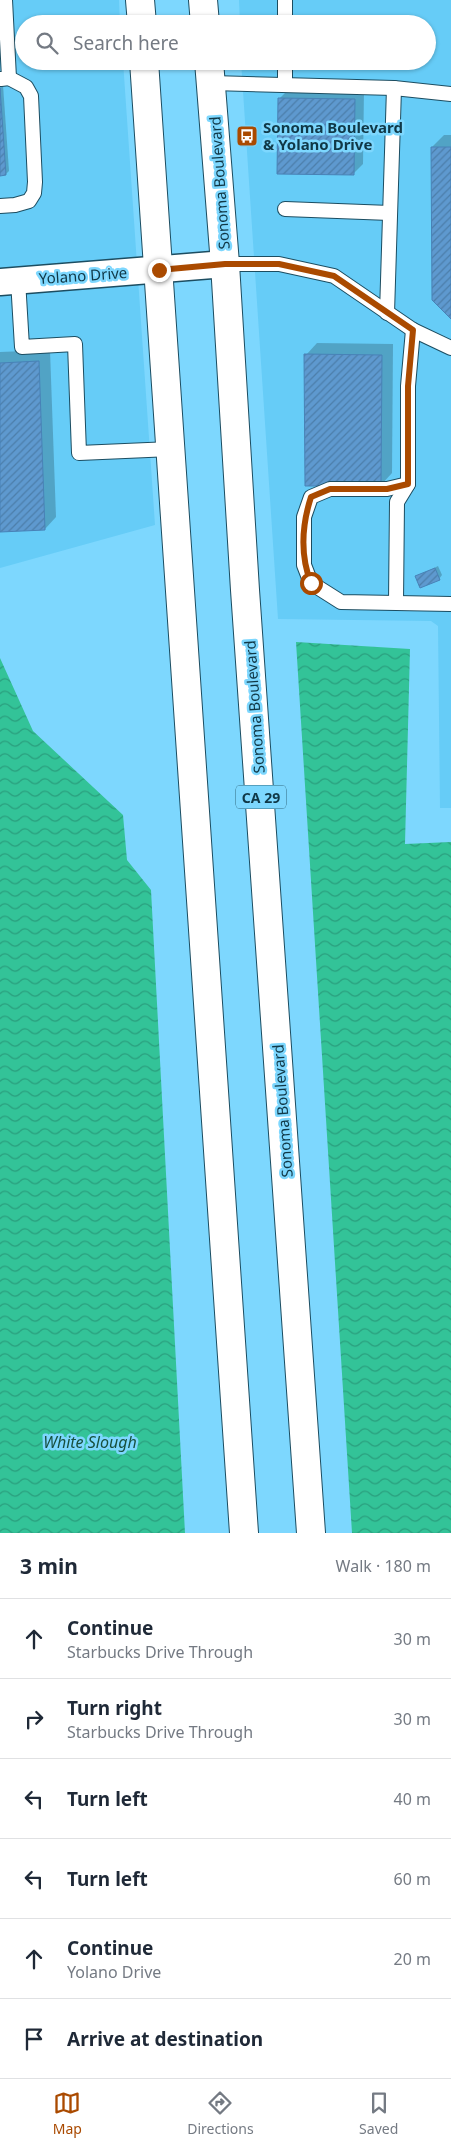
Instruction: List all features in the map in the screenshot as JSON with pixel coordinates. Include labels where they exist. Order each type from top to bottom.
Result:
[{"type":"main road","points":[[140,0],[141,15]]},
{"type":"main road","points":[[203,0],[204,15]]},
{"type":"main road","points":[[145,70],[244,1533]]},
{"type":"main road","name":"Sonoma Boulevard","points":[[210,72],[225,264],[245,590],[310,1533]]},
{"type":"street","name":"Yolano Drive","points":[[9,281],[225,264]]},
{"type":"lane","points":[[0,0],[5,0],[4,78],[26,87],[30,96],[35,182],[34,193],[29,201],[0,206]]},
{"type":"lane","points":[[284,0],[285,15]]},
{"type":"lane","points":[[285,70],[285,85]]},
{"type":"lane","points":[[210,72],[285,85],[394,88],[451,94]]},
{"type":"lane","points":[[387,313],[394,88]]},
{"type":"lane","points":[[285,209],[390,213]]},
{"type":"lane","points":[[225,264],[279,264],[334,276],[413,330],[451,348]]},
{"type":"lane","points":[[9,281],[22,347],[75,344],[79,453],[171,449]]},
{"type":"lane","points":[[396,602],[397,502],[408,484],[408,386],[413,330]]},
{"type":"lane","points":[[408,484],[387,489],[330,489],[311,497],[304,517],[304,565],[311,583],[341,602],[451,604]]},
{"type":"shaded area","points":[[0,0],[119,0],[120,15],[15,15],[15,70],[124,70],[155,525],[0,568]]},
{"type":"shaded area","points":[[239,0],[451,0],[451,808],[440,808],[438,626],[431,621],[278,619],[242,70],[436,70],[436,15],[240,15]]},
{"type":"water","points":[[296,642],[410,649],[405,844],[451,842],[451,1533],[352,1533]]},
{"type":"water","name":"White Slough","points":[[0,658],[33,731],[123,815],[127,860],[151,890],[185,1533],[0,1533]]},
{"type":"building","points":[[0,88],[6,175],[0,176]]},
{"type":"building","points":[[278,98],[355,99],[354,175],[277,174]]},
{"type":"building","points":[[431,147],[451,147],[451,319],[432,300]]},
{"type":"building","points":[[304,354],[382,355],[381,486],[305,486]]},
{"type":"building","points":[[39,361],[45,530],[0,532],[0,363]]},
{"type":"building","points":[[435,568],[440,580],[420,588],[415,576]]},
{"type":"place","name":"Sonoma Boulevard & Yolano Drive","points":[[247,136]]},
{"type":"route","points":[[159,270],[225,264],[279,264],[334,276],[413,330],[408,386],[408,484],[387,489],[330,489],[311,497],[304,517],[304,565],[311,583]]}]
